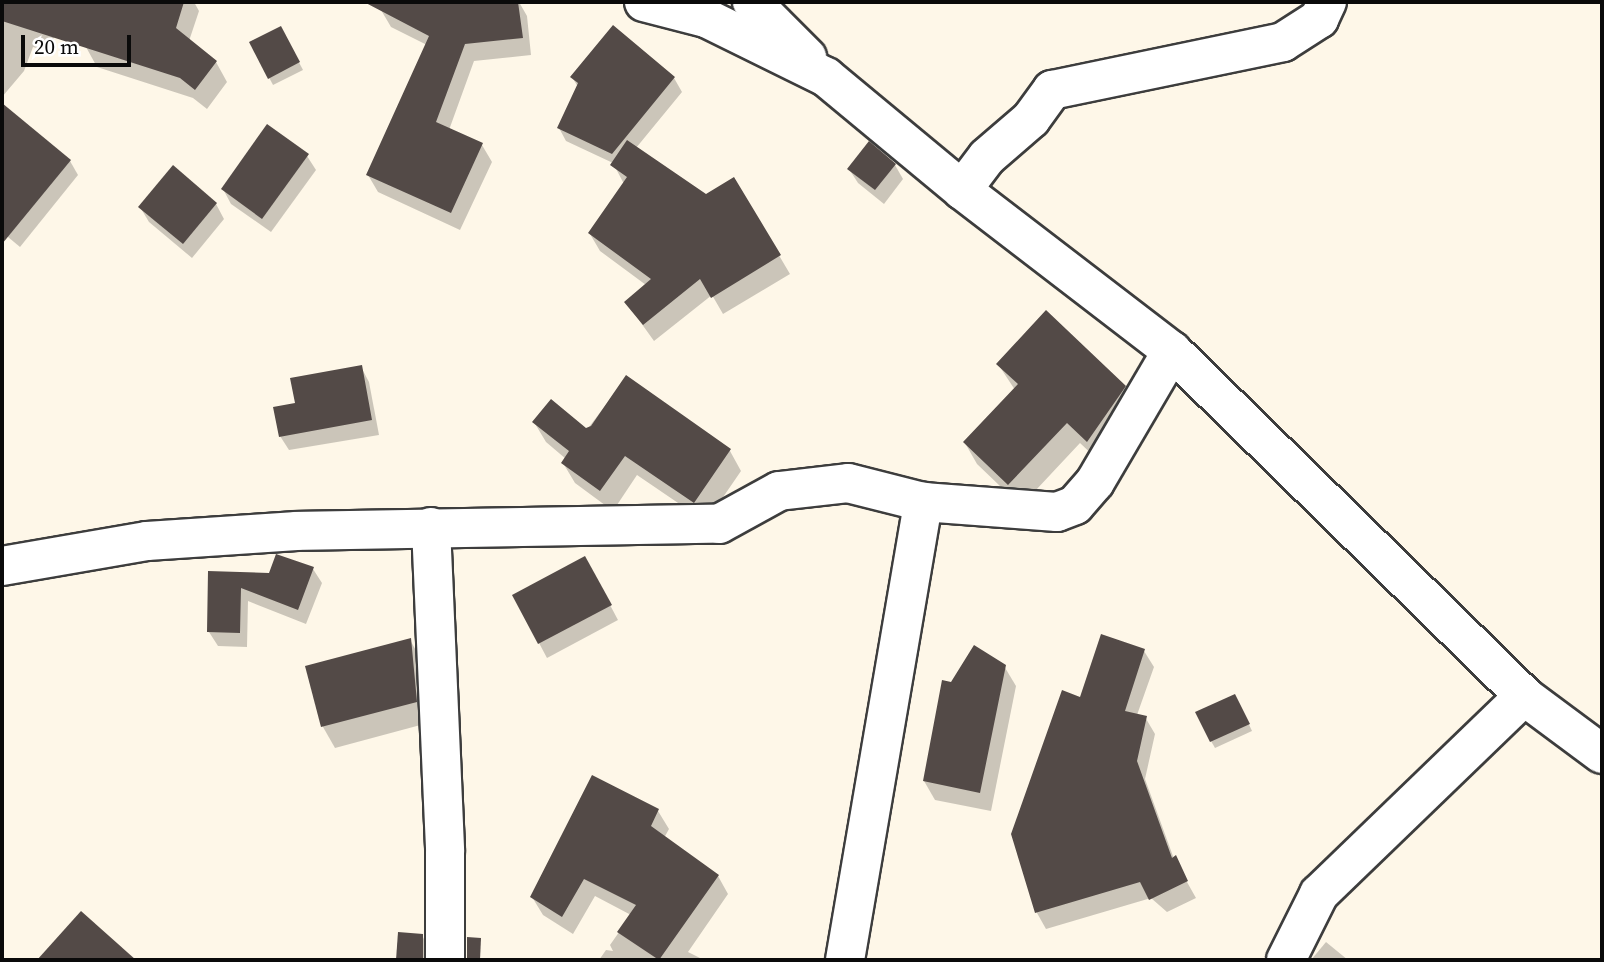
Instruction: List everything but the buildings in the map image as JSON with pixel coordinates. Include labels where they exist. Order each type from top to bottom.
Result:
[{"type":"street","points":[[644,2],[706,19],[826,77]]},
{"type":"street","points":[[752,2],[826,77],[962,190],[1172,351],[1524,696],[1602,754]]},
{"type":"street","points":[[962,190],[987,157],[1031,119],[1052,90],[1283,42],[1319,19],[1327,2]]},
{"type":"street","points":[[2,566],[147,541],[430,527],[719,524],[779,491],[848,483],[923,502],[1057,512],[1075,505],[1095,482],[1172,351]]},
{"type":"street","points":[[845,960],[923,502]]},
{"type":"street","points":[[430,527],[445,852],[445,960]]},
{"type":"street","points":[[1286,960],[1319,894],[1524,696]]}]
